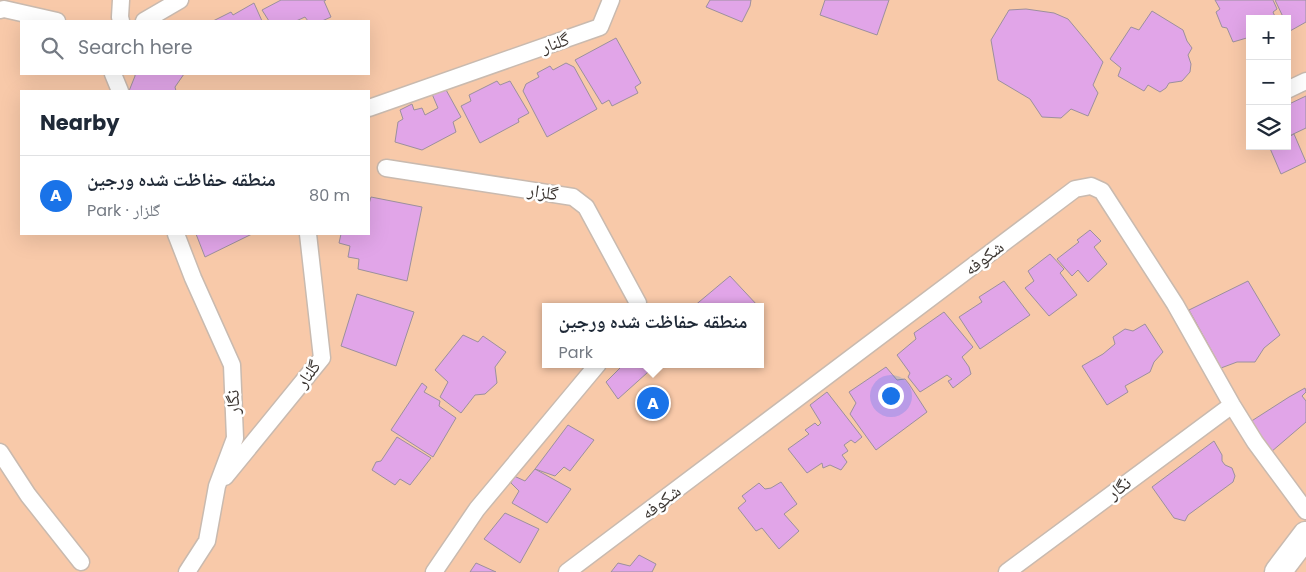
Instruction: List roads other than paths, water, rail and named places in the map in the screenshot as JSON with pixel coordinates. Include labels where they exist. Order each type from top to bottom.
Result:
[{"type":"main road","points":[[1278,572],[1306,535]]},
{"type":"street","points":[[121,0],[121,20]]},
{"type":"street","points":[[146,20],[180,0]]},
{"type":"street","name":"گلنار","points":[[370,108],[600,27],[611,0]]},
{"type":"street","points":[[0,10],[4,9],[54,20]]},
{"type":"street","points":[[113,75],[120,90]]},
{"type":"street","points":[[1291,88],[1306,81]]},
{"type":"street","name":"گلزار","points":[[386,168],[573,197],[586,207],[638,303]]},
{"type":"street","name":"شکوفه","points":[[568,572],[1075,189],[1091,186],[1102,191],[1175,304],[1255,442],[1306,510]]},
{"type":"street","name":"نگار","points":[[176,235],[193,278],[232,365],[235,438],[217,486],[207,541],[187,572]]},
{"type":"street","name":"گلنار","points":[[217,486],[322,358],[308,235]]},
{"type":"street","points":[[434,572],[477,509],[595,368]]},
{"type":"street","name":"نگار","points":[[1007,572],[1232,405]]},
{"type":"street","points":[[0,452],[28,495],[81,562]]},
{"type":"place","name":"منطقه حفاظت شده ورجین","points":[[653,403]]}]
